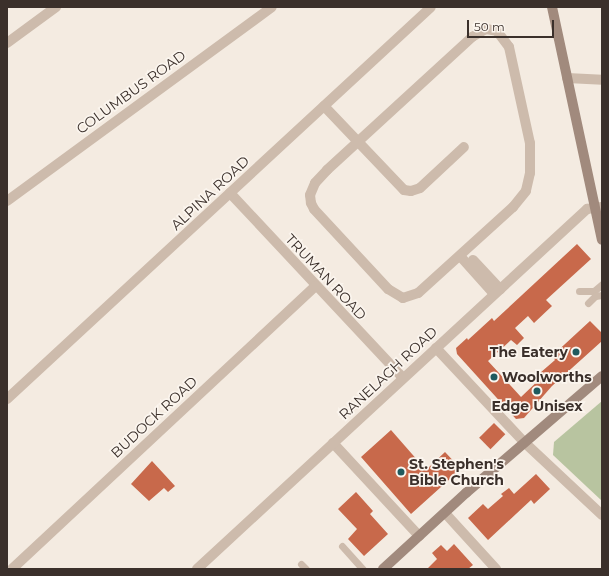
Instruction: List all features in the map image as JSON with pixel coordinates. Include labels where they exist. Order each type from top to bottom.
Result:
[{"type":"main road","points":[[552,7],[567,78],[599,207],[602,240]]},
{"type":"main road","points":[[383,569],[524,442],[602,376]]},
{"type":"street","points":[[7,43],[56,7]]},
{"type":"street","name":"COLUMBUS ROAD","points":[[7,201],[272,7]]},
{"type":"street","name":"ALPINA ROAD","points":[[7,399],[431,7]]},
{"type":"street","points":[[492,29],[503,37],[509,47],[528,128],[530,143],[530,173],[526,191],[522,198],[462,254],[418,293],[403,298],[388,289],[314,209],[311,203],[310,195],[315,183],[358,142],[480,31],[492,29]]},
{"type":"street","points":[[567,78],[602,80]]},
{"type":"street","points":[[324,106],[400,188],[407,191],[420,188],[464,147]]},
{"type":"street","name":"TRUMAN ROAD","points":[[230,193],[315,286],[403,378]]},
{"type":"street","name":"RANELAGH ROAD","points":[[197,569],[587,209],[599,207]]},
{"type":"street","points":[[462,254],[497,292]]},
{"type":"street","name":"BUDOCK ROAD","points":[[12,569],[315,286]]},
{"type":"street","points":[[436,348],[524,442],[602,515]]},
{"type":"street","points":[[333,443],[419,536]]},
{"type":"street","points":[[445,513],[496,569]]},
{"type":"lane","points":[[579,291],[594,291],[602,284]]},
{"type":"lane","points":[[588,303],[595,296],[602,295]]},
{"type":"lane","points":[[342,546],[362,569]]},
{"type":"green space","points":[[602,401],[602,501],[553,455],[554,442]]},
{"type":"building","points":[[577,244],[591,259],[546,300],[552,306],[534,323],[528,316],[515,328],[524,338],[517,345],[511,340],[488,361],[521,397],[543,376],[540,373],[555,360],[552,356],[590,321],[602,333],[602,341],[552,386],[524,418],[516,419],[457,354],[456,348],[467,338],[468,340],[492,318],[494,321]]},
{"type":"building","points":[[494,423],[505,434],[490,449],[479,438]]},
{"type":"building","name":"St. Stephen's Bible Church","points":[[391,430],[426,470],[445,452],[461,469],[411,514],[361,457]]},
{"type":"building","points":[[152,461],[175,486],[168,492],[164,488],[149,501],[131,484]]},
{"type":"building","points":[[536,474],[550,489],[534,504],[531,500],[488,540],[468,518],[483,504],[488,509],[503,496],[501,494],[509,488],[514,494]]},
{"type":"building","points":[[356,492],[373,511],[370,514],[388,534],[364,556],[348,539],[357,529],[338,509]]},
{"type":"building","points":[[454,544],[473,565],[468,569],[427,569],[437,559],[432,553],[441,545],[447,551]]},
{"type":"place","name":"The Eatery","points":[[576,352]]},
{"type":"place","name":"Woolworths","points":[[494,377]]},
{"type":"place","name":"Edge Unisex","points":[[537,391]]},
{"type":"place","name":"St. Stephen's Bible Church","points":[[401,472]]}]
